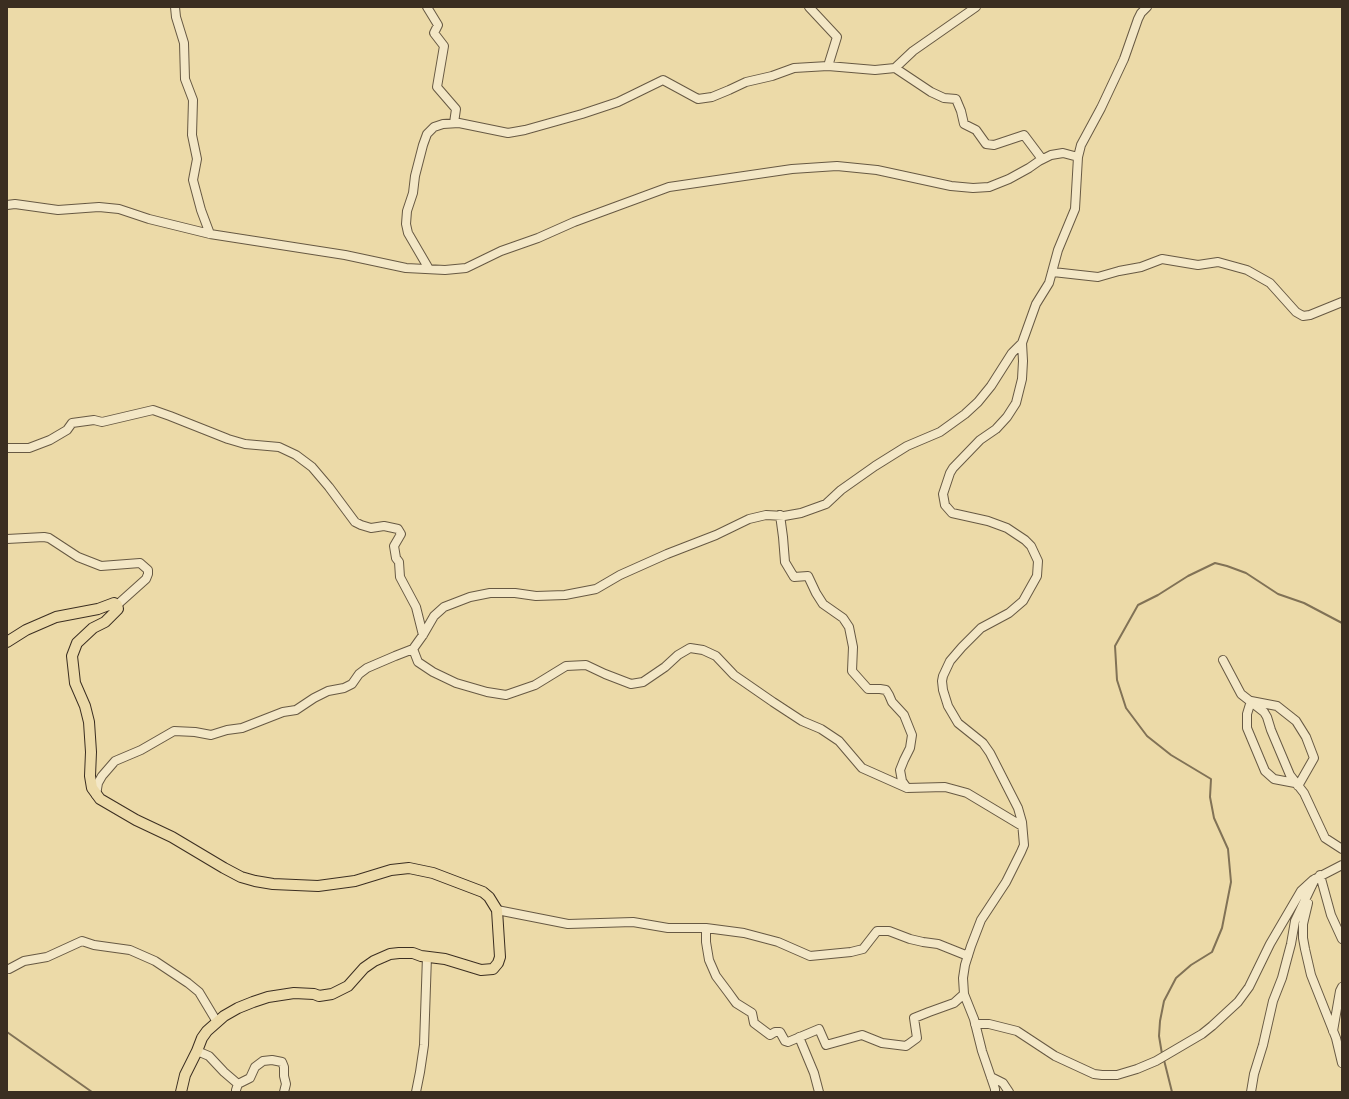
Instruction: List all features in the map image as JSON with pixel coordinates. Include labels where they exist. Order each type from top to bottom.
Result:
[{"type":"main road","points":[[7,642],[26,630],[56,617],[98,609],[114,603],[117,605],[118,609],[105,622],[93,628],[77,643],[72,656],[76,683],[85,706],[89,722],[91,781],[96,795],[100,800],[136,820],[172,837],[241,877],[255,881],[273,884],[318,886],[356,881],[391,870],[409,868],[433,872],[483,892],[489,897],[497,910],[500,957],[498,963],[493,969],[481,970],[445,959],[427,956],[406,953],[390,954],[366,965],[348,986],[332,994],[319,996],[314,994],[294,993],[268,997],[238,1008],[217,1022],[202,1038],[185,1075],[181,1092]]},
{"type":"street","points":[[175,7],[176,17],[184,43],[186,79],[193,100],[192,136],[197,159],[193,180],[201,210],[210,234]]},
{"type":"street","points":[[427,7],[438,25],[434,33],[444,46],[437,87],[456,109],[454,123]]},
{"type":"street","points":[[809,7],[837,37],[828,66]]},
{"type":"street","points":[[429,269],[408,234],[406,224],[407,211],[413,193],[415,176],[427,134],[434,127],[443,124],[459,123],[508,133],[525,130],[618,102],[663,80],[698,99],[712,97],[746,82],[772,76],[794,68],[828,66],[875,70],[895,68],[913,51],[976,7]]},
{"type":"street","points":[[995,1092],[975,1024],[964,994],[963,978],[968,956],[981,920],[1006,882],[1024,845],[1021,816],[990,753],[983,743],[955,719],[948,706],[942,686],[943,676],[950,661],[981,628],[1009,613],[1023,601],[1037,576],[1038,561],[1031,546],[1007,528],[952,513],[945,505],[942,497],[943,490],[953,468],[980,440],[996,429],[1012,411],[1018,396],[1022,379],[1022,343],[1036,304],[1049,283],[1058,250],[1074,209],[1078,156],[1086,134],[1101,108],[1124,59],[1138,19],[1147,7]]},
{"type":"street","points":[[895,68],[931,92],[944,98],[956,99],[964,124],[976,130],[986,144],[994,145],[1024,135],[1042,159]]},
{"type":"street","points":[[7,205],[15,204],[58,210],[99,207],[119,209],[149,219],[210,234],[345,255],[406,268],[445,270],[466,268],[501,251],[669,187],[792,169],[837,166],[877,170],[952,186],[973,188],[989,187],[1009,179],[1042,159],[1058,154],[1078,156]]},
{"type":"street","points":[[1053,272],[1098,277],[1119,270],[1141,267],[1162,259],[1198,265],[1218,262],[1250,272],[1270,283],[1296,312],[1302,316],[1310,315],[1342,302]]},
{"type":"street","points":[[96,795],[98,784],[102,776],[115,761],[141,750],[174,731],[195,732],[211,735],[227,730],[242,728],[283,712],[296,710],[328,691],[344,688],[352,684],[359,674],[376,663],[414,649],[424,635],[434,616],[444,607],[470,597],[490,593],[515,593],[536,596],[565,595],[596,589],[610,580],[749,518],[766,515],[784,516],[801,513],[826,504],[841,490],[875,466],[907,446],[940,432],[965,414],[978,402],[991,386],[1012,353],[1022,343]]},
{"type":"street","points":[[7,448],[29,448],[50,440],[66,430],[72,423],[94,420],[102,422],[153,410],[228,439],[245,444],[279,447],[296,455],[312,467],[355,522],[371,528],[384,526],[398,529],[401,534],[394,546],[396,558],[399,562],[400,576],[416,608],[424,635]]},
{"type":"street","points":[[780,515],[784,537],[785,562],[794,578],[808,576],[823,604],[843,618],[849,627],[853,647],[852,671],[868,689],[886,690],[892,702],[904,714],[912,735],[910,748],[900,770],[902,781],[907,788]]},
{"type":"street","points":[[7,539],[49,538],[78,557],[101,566],[140,562],[148,570],[146,579],[117,605]]},
{"type":"street","points":[[414,649],[418,662],[433,672],[456,682],[487,692],[506,695],[535,685],[566,666],[586,665],[631,684],[643,682],[665,667],[678,655],[690,648],[703,650],[716,656],[734,675],[773,702],[802,721],[839,741],[862,768],[907,788],[945,787],[967,793],[1022,826]]},
{"type":"street","points":[[1223,660],[1240,693],[1251,701],[1267,717],[1287,769],[1304,793],[1325,838],[1342,850]]},
{"type":"street","points":[[1251,701],[1247,714],[1247,728],[1265,771],[1274,779],[1297,785]]},
{"type":"street","points":[[1251,701],[1277,706],[1296,721],[1306,737],[1314,758],[1297,785]]},
{"type":"street","points":[[975,1024],[989,1024],[1017,1031],[1055,1056],[1094,1074],[1109,1076],[1117,1075],[1156,1061],[1202,1034],[1238,1002],[1249,987],[1263,957],[1297,897],[1307,884],[1342,864]]},
{"type":"street","points":[[1318,877],[1331,915],[1342,939]]},
{"type":"street","points":[[1318,877],[1306,911],[1303,924],[1303,938],[1310,975],[1338,1043],[1342,1063]]},
{"type":"street","points":[[1251,1092],[1272,1001],[1282,978],[1291,944],[1295,921],[1318,877]]},
{"type":"street","points":[[497,910],[568,924],[633,922],[668,928],[706,928],[744,933],[778,942],[810,956],[851,952],[863,949],[876,931],[890,931],[910,939],[938,944],[968,956]]},
{"type":"street","points":[[706,928],[706,942],[709,960],[716,976],[736,1004],[752,1013],[754,1023],[770,1035],[775,1032],[780,1032],[785,1041],[788,1042],[819,1029],[826,1045],[862,1035],[882,1043],[906,1046],[917,1038],[914,1018],[954,1004],[964,994]]},
{"type":"street","points":[[9,969],[24,961],[47,957],[82,941],[94,945],[130,950],[155,961],[199,992],[217,1022]]},
{"type":"street","points":[[416,1092],[424,1045],[427,956]]},
{"type":"street","points":[[1333,1031],[1342,987]]},
{"type":"street","points":[[799,1037],[814,1073],[819,1092]]},
{"type":"street","points":[[197,1051],[209,1056],[237,1088],[250,1078],[255,1067],[263,1061],[272,1060],[282,1062],[286,1084],[283,1092]]},
{"type":"street","points":[[991,1077],[1003,1083],[1009,1092]]},
{"type":"waterway","points":[[1162,1054],[1159,1036],[1164,1001],[1176,978],[1191,965],[1212,952],[1222,928],[1231,882],[1228,849],[1214,818],[1210,797],[1211,779],[1171,755],[1147,736],[1126,708],[1117,680],[1115,646],[1138,605],[1158,595],[1188,576],[1215,563],[1246,573],[1278,594],[1304,603],[1342,623]]},
{"type":"waterway","points":[[7,1032],[92,1092]]},
{"type":"waterway","points":[[1164,1060],[1172,1092]]}]
